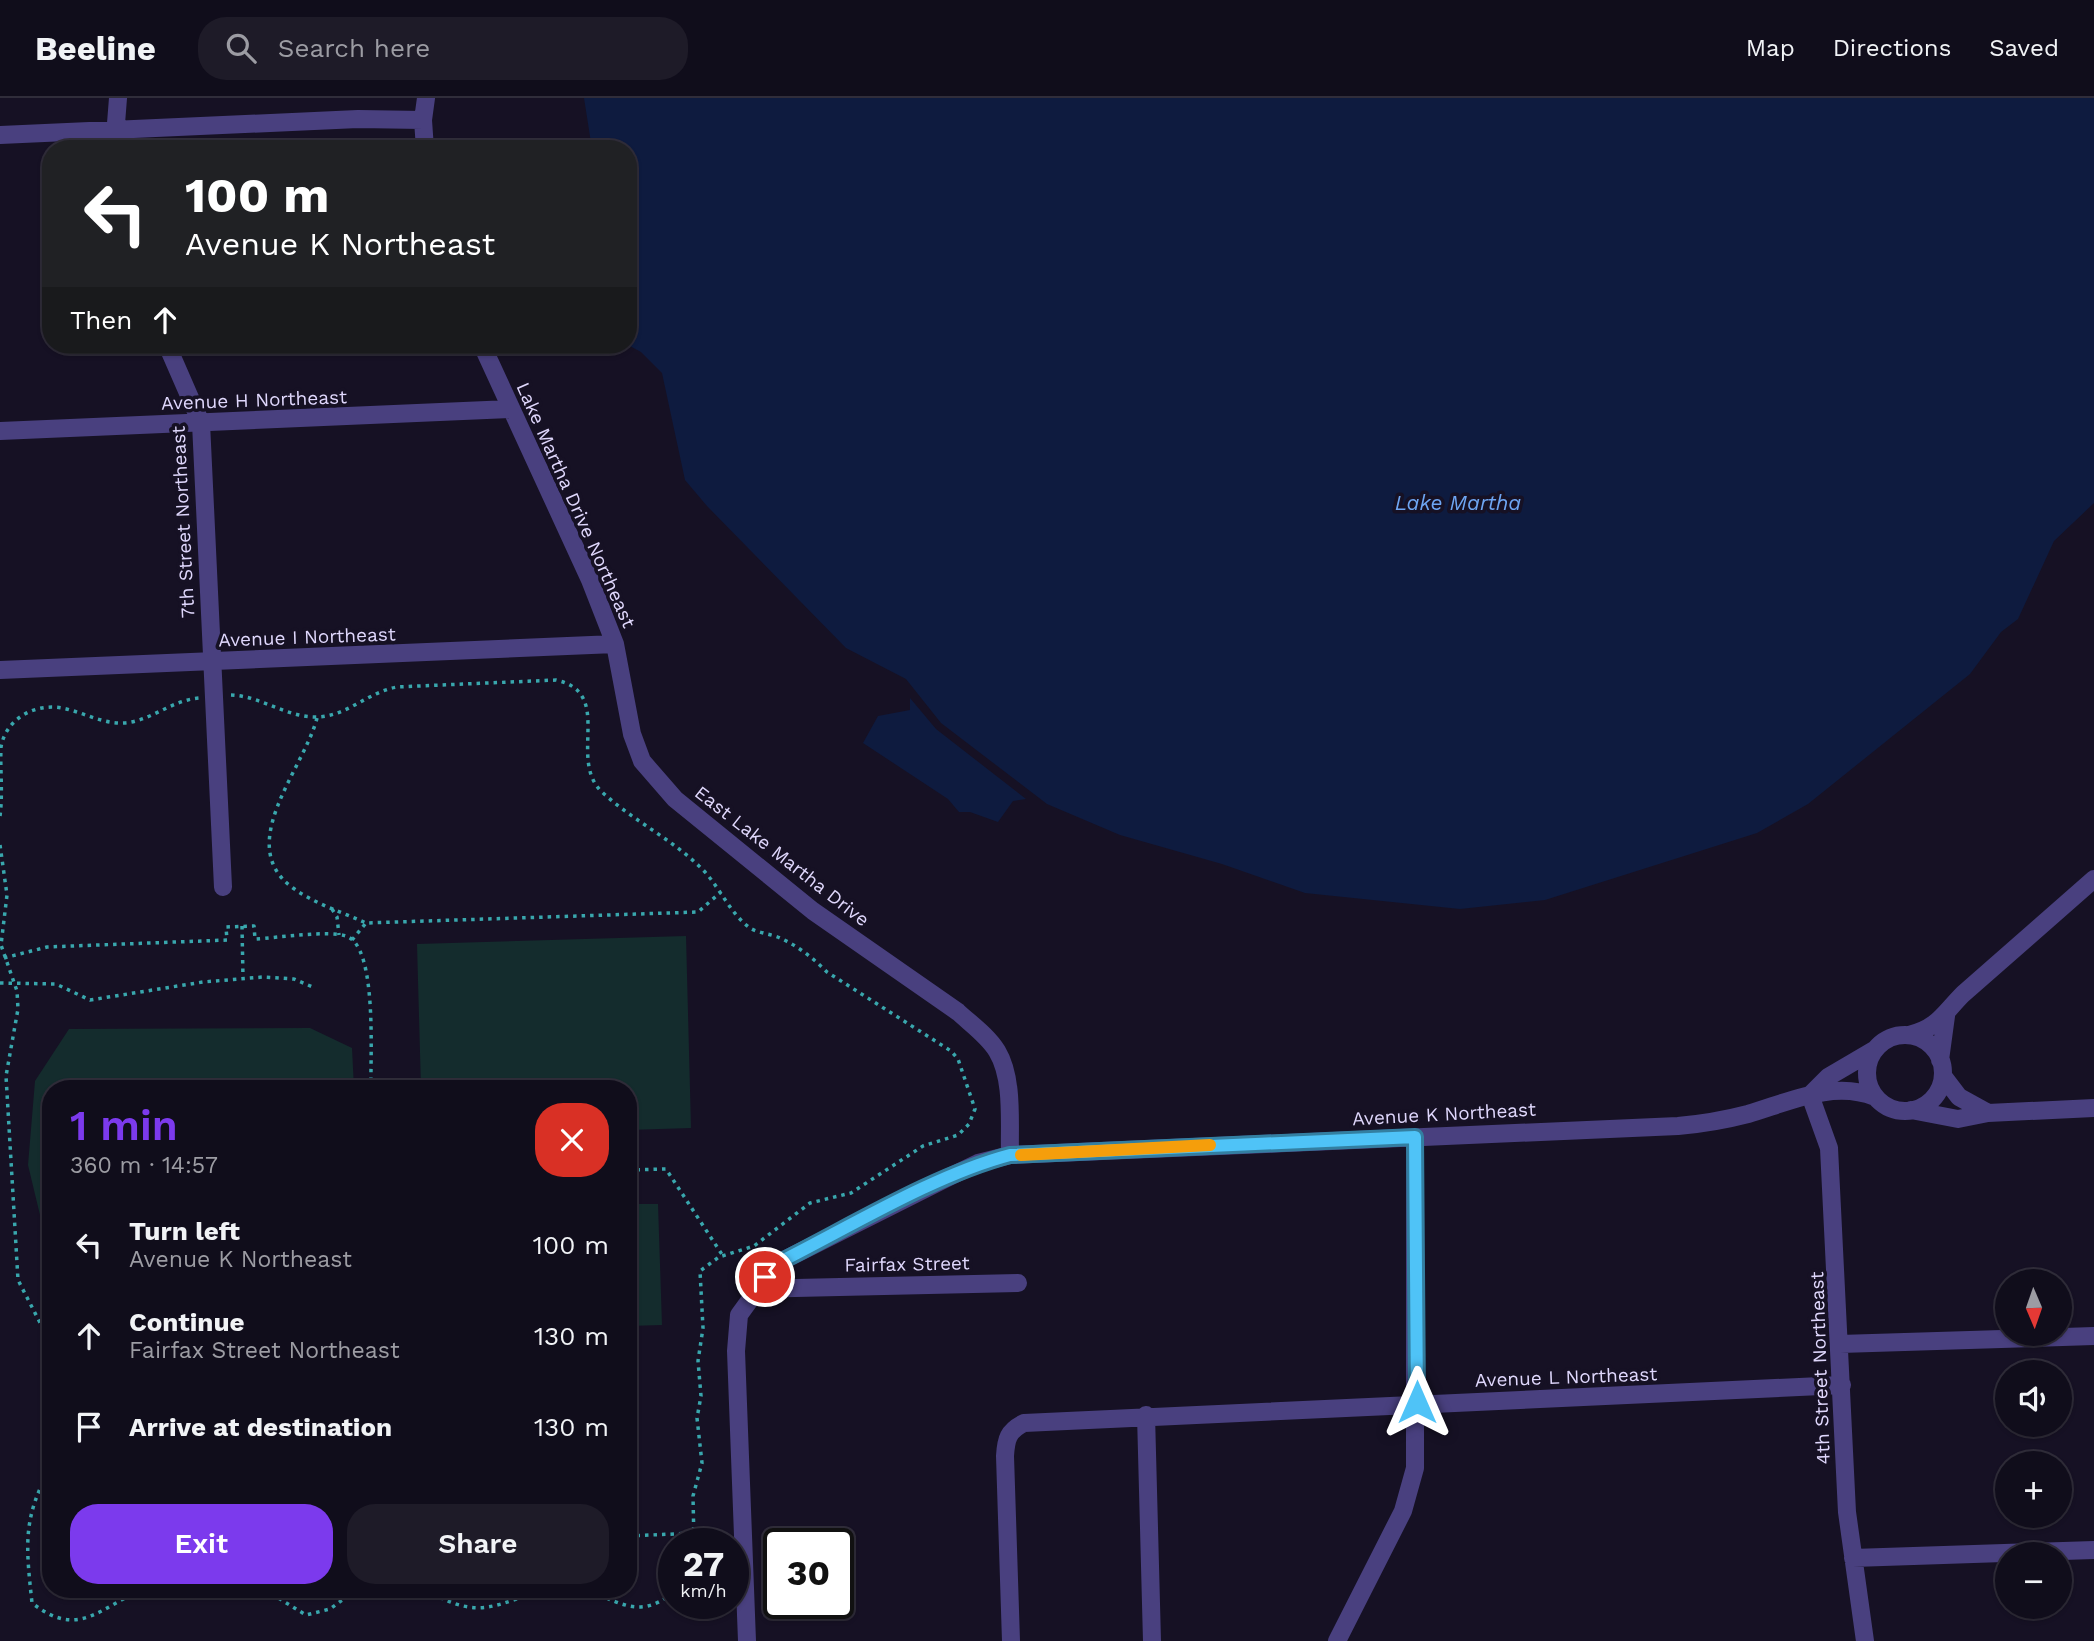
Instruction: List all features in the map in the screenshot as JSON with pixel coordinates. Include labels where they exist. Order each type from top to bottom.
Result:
[{"type":"street","points":[[114,140],[118,98]]},
{"type":"street","points":[[424,140],[423,120],[426,98]]},
{"type":"street","points":[[0,135],[114,140],[358,119],[423,120]]},
{"type":"street","name":"7th Street Northeast","points":[[171,354],[201,423],[223,887]]},
{"type":"street","name":"Lake Martha Drive Northeast","points":[[486,354],[590,580],[615,644]]},
{"type":"street","name":"Avenue H Northeast","points":[[0,431],[510,409]]},
{"type":"street","name":"Avenue I Northeast","points":[[0,670],[615,644]]},
{"type":"street","name":"East Lake Martha Drive","points":[[615,644],[635,745],[657,780],[699,820],[813,911],[957,1012],[998,1052],[1007,1087],[1010,1155]]},
{"type":"street","points":[[2094,880],[1963,994],[1946,1016],[1926,1029],[1889,1038],[1874,1051],[1867,1069],[1870,1088],[1875,1097],[1892,1108],[1958,1119],[1988,1113],[2094,1108]]},
{"type":"street","points":[[1911,1110],[1929,1102],[1941,1086],[1946,1016]]},
{"type":"street","points":[[1909,1035],[1927,1042],[1959,1097],[1988,1113]]},
{"type":"street","name":"Avenue K Northeast","points":[[1810,1095],[1828,1077],[1874,1051]]},
{"type":"street","name":"Avenue K Northeast","points":[[747,1641],[736,1352],[739,1315],[755,1289],[776,1264],[957,1173],[978,1163],[1010,1155],[1699,1124],[1746,1115],[1810,1095],[1850,1091],[1875,1097]]},
{"type":"street","name":"4th Street Northeast","points":[[1810,1095],[1829,1148],[1847,1512],[1865,1641]]},
{"type":"street","points":[[1337,1641],[1403,1511],[1413,1482],[1417,1402],[1415,1137]]},
{"type":"street","name":"Fairfax Street","points":[[755,1289],[1018,1283]]},
{"type":"street","points":[[1840,1344],[2094,1336]]},
{"type":"street","name":"Avenue L Northeast","points":[[1012,1641],[1006,1440],[1013,1429],[1024,1423],[1417,1402],[1481,1403],[1842,1385]]},
{"type":"street","points":[[1146,1415],[1152,1641]]},
{"type":"street","points":[[1853,1558],[2094,1550]]},
{"type":"path","points":[[0,817],[1,746],[18,719],[33,708],[61,708],[111,723],[125,723],[138,721],[175,702],[214,696],[249,697],[293,715],[317,718],[342,712],[387,689],[397,687],[556,680],[569,683],[579,691],[586,702],[588,769],[601,791],[701,867],[750,928],[782,939],[810,955],[827,972],[951,1051],[958,1059],[975,1109],[969,1124],[958,1135],[923,1146],[851,1193],[810,1203],[754,1246],[723,1256],[707,1264],[700,1272],[698,1280],[703,1328],[698,1360],[701,1396],[697,1418],[702,1463],[693,1496],[696,1528]]},
{"type":"path","points":[[317,718],[313,734],[275,812],[268,839],[269,858],[290,887],[331,908],[366,922],[698,912],[721,892]]},
{"type":"path","points":[[0,845],[7,882],[0,930],[4,958],[16,991],[18,1020],[6,1076],[18,1280],[42,1327]]},
{"type":"path","points":[[331,908],[337,917],[338,935]]},
{"type":"path","points":[[352,940],[366,922]]},
{"type":"path","points":[[242,926],[243,978]]},
{"type":"path","points":[[4,958],[47,947],[227,940],[226,927],[254,926],[255,939],[338,935],[360,946],[368,974],[371,1080]]},
{"type":"path","points":[[0,984],[55,984],[90,1000],[243,978],[294,979],[315,988]]},
{"type":"path","points":[[637,1170],[666,1169],[723,1256]]},
{"type":"path","points":[[42,1485],[30,1509],[27,1523],[32,1603],[49,1620]]},
{"type":"path","points":[[637,1536],[658,1535]]},
{"type":"path","points":[[111,1613],[120,1602],[128,1598]]},
{"type":"path","points":[[278,1598],[306,1615],[330,1609],[345,1598]]},
{"type":"path","points":[[443,1598],[480,1608],[497,1608],[526,1598]]},
{"type":"path","points":[[608,1598],[637,1608],[658,1603]]},
{"type":"green space","points":[[686,936],[691,1128],[637,1130],[637,1080],[421,1080],[417,944]]},
{"type":"green space","points":[[310,1028],[352,1048],[354,1080],[42,1080],[42,1218],[28,1165],[35,1081],[69,1029]]},
{"type":"green space","points":[[637,1204],[658,1204],[662,1325],[637,1326]]},
{"type":"water","name":"Lake Martha","points":[[584,98],[2094,98],[2094,503],[2054,541],[2018,619],[2001,632],[1970,674],[1808,804],[1757,833],[1545,900],[1460,909],[1305,893],[1222,864],[1120,835],[1047,804],[941,723],[906,679],[846,648],[707,506],[685,480],[662,373],[637,350],[637,140],[591,140]]},
{"type":"water","points":[[910,698],[936,729],[1026,799],[1013,801],[998,822],[970,812],[959,812],[948,799],[863,743],[878,716],[910,710]]},
{"type":"slow traffic","points":[[1021,1155],[1210,1145]]},
{"type":"route","points":[[765,1277],[776,1264],[947,1178],[978,1163],[1010,1155],[1415,1137],[1417,1402]]}]
